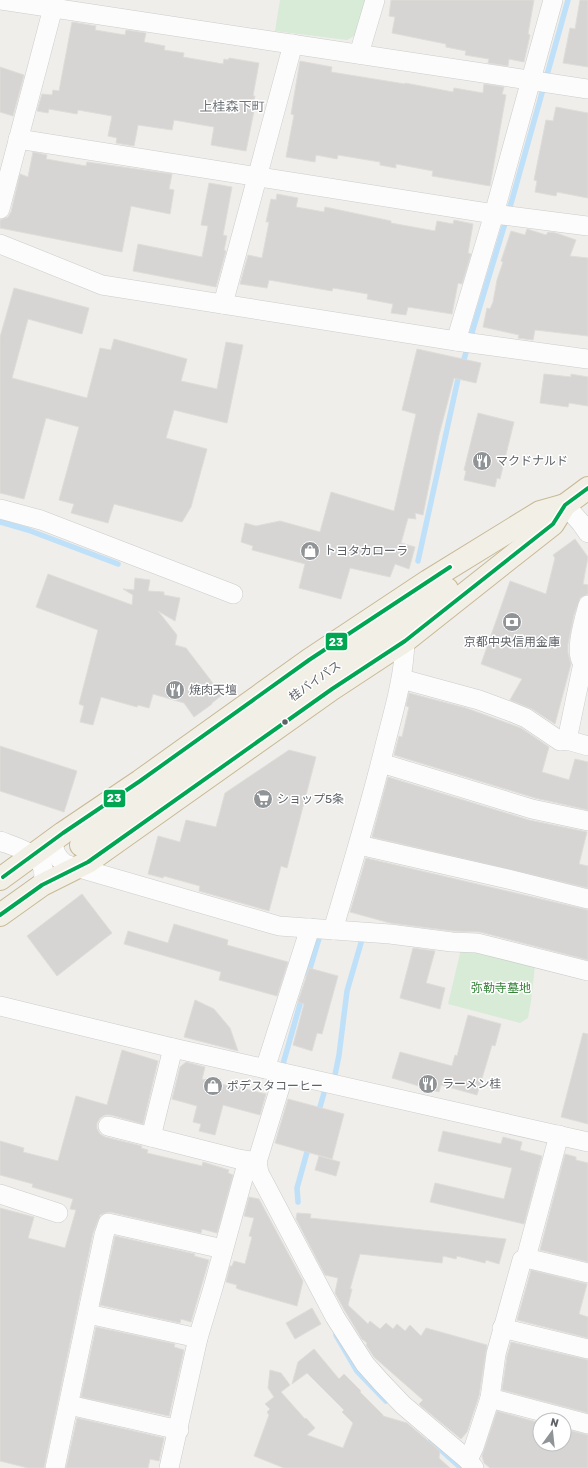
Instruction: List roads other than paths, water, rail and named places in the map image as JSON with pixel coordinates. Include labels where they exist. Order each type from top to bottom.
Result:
[{"type":"highway","name":"桂バイパス","points":[[81,845],[481,566],[588,488]]},
{"type":"highway","points":[[0,915],[42,885],[88,862],[332,689],[405,641],[553,524],[565,505]]},
{"type":"highway","points":[[0,879],[309,660],[428,581],[540,512],[565,505]]},
{"type":"street","points":[[0,0],[54,4],[293,44],[588,89]]},
{"type":"street","points":[[359,54],[375,0]]},
{"type":"street","points":[[456,341],[494,214],[553,0]]},
{"type":"street","points":[[0,209],[54,4]]},
{"type":"street","points":[[223,304],[293,44]]},
{"type":"street","points":[[18,139],[494,214],[588,226]]},
{"type":"street","points":[[0,244],[102,285],[456,341],[588,359]]},
{"type":"street","points":[[565,505],[588,533]]},
{"type":"street","points":[[0,509],[41,520],[233,594]]},
{"type":"street","points":[[567,740],[585,664],[580,661],[578,650],[588,605]]},
{"type":"street","points":[[333,930],[358,845],[402,679],[405,641]]},
{"type":"street","points":[[402,679],[479,700],[526,718],[560,741],[567,740],[588,746]]},
{"type":"street","points":[[380,763],[532,808],[588,820]]},
{"type":"street","points":[[53,840],[54,852],[60,860],[66,864],[279,926],[477,943],[588,971]]},
{"type":"street","points":[[0,841],[33,855],[39,860],[44,867],[45,876],[42,885]]},
{"type":"street","points":[[358,845],[588,899]]},
{"type":"street","points":[[265,1069],[310,928]]},
{"type":"street","points":[[0,1006],[284,1074],[588,1142]]},
{"type":"street","points":[[151,1137],[173,1048]]},
{"type":"street","points":[[284,1074],[258,1162],[259,1173],[335,1317],[365,1364],[403,1405],[471,1464]]},
{"type":"street","points":[[108,1126],[238,1159],[258,1162]]},
{"type":"street","points":[[471,1464],[474,1447],[490,1398],[496,1354],[502,1328],[522,1260],[526,1258],[559,1135]]},
{"type":"street","points":[[169,1468],[198,1338],[245,1171],[258,1162]]},
{"type":"street","points":[[0,1194],[58,1213]]},
{"type":"street","points":[[55,1468],[104,1235],[108,1224],[223,1249]]},
{"type":"street","points":[[526,1258],[588,1273]]},
{"type":"street","points":[[88,1314],[198,1338]]},
{"type":"street","points":[[502,1328],[588,1349]]},
{"type":"street","points":[[490,1398],[588,1424]]},
{"type":"street","points":[[69,1405],[178,1430]]},
{"type":"waterway","points":[[418,561],[458,379],[512,200],[568,0]]},
{"type":"waterway","points":[[0,522],[28,530],[118,564]]},
{"type":"waterway","points":[[308,975],[321,932]]},
{"type":"waterway","points":[[335,1075],[347,991],[363,936]]},
{"type":"waterway","points":[[283,1064],[302,997]]},
{"type":"waterway","points":[[318,1114],[324,1093]]},
{"type":"waterway","points":[[298,1202],[297,1188],[309,1145]]},
{"type":"waterway","points":[[336,1335],[357,1371],[386,1401]]},
{"type":"waterway","points":[[431,1441],[461,1468]]},
{"type":"place","name":"マクドナルド","points":[[482,461]]},
{"type":"place","name":"トヨタカローラ","points":[[310,551]]},
{"type":"place","name":"京都中央信用金庫","points":[[512,622]]},
{"type":"place","name":"焼肉天壇","points":[[175,690]]},
{"type":"place","name":"ショップ5条","points":[[263,799]]},
{"type":"place","name":"ラーメン桂","points":[[428,1084]]},
{"type":"place","name":"ポデスタコーヒー","points":[[213,1086]]},
{"type":"district","name":"上桂森下町","points":[[232,106]]},
{"type":"park label","name":"弥勒寺墓地","points":[[501,988]]}]
